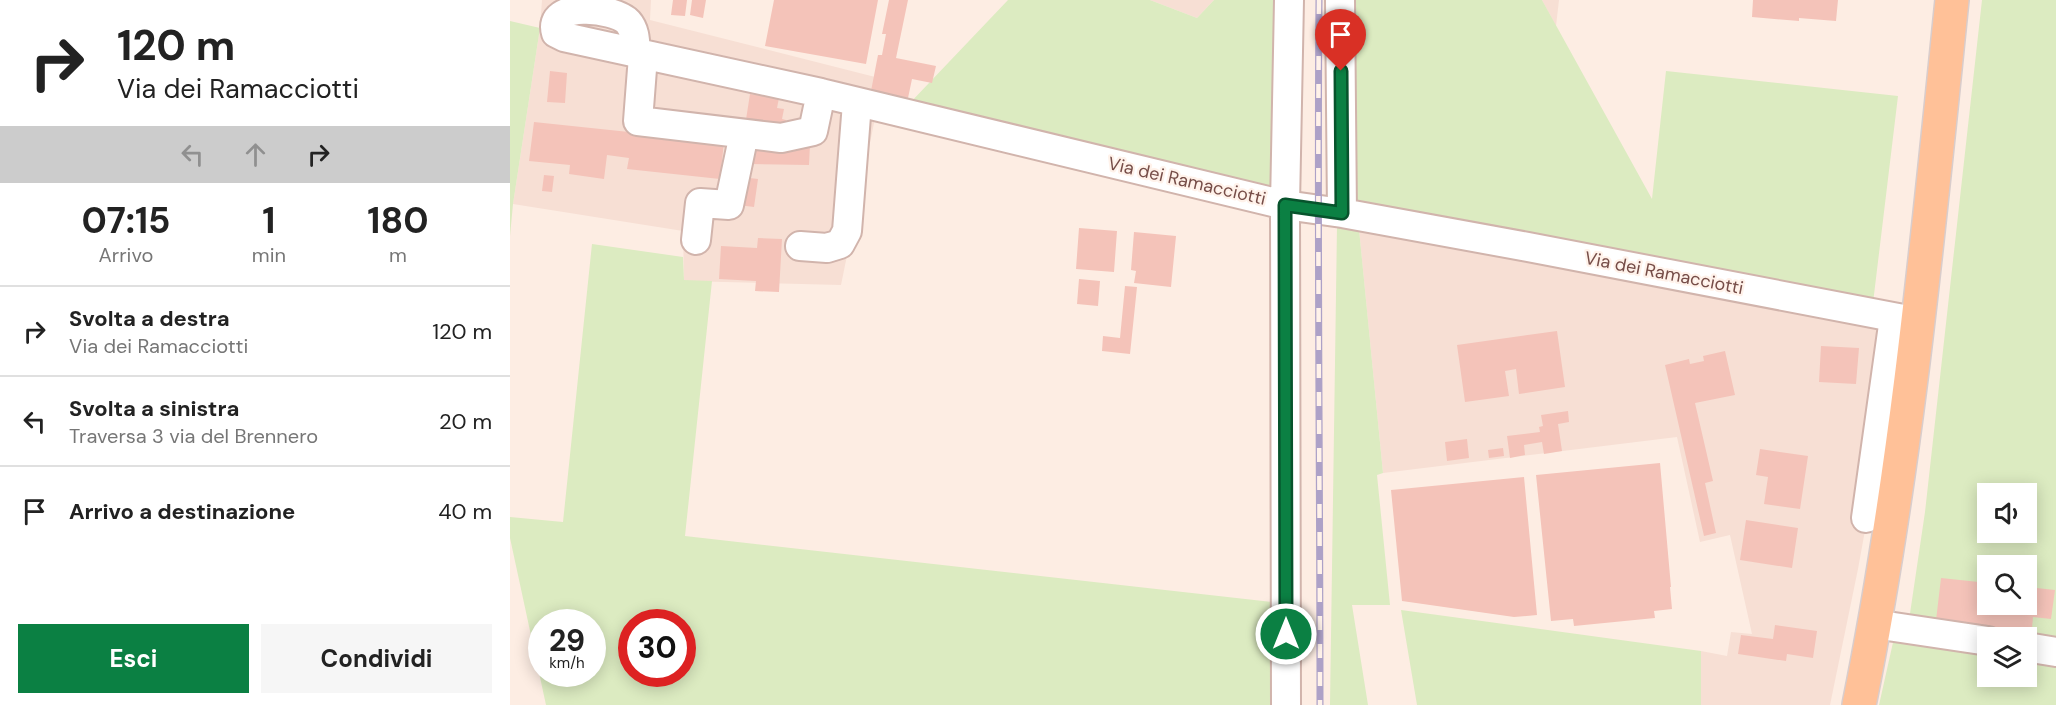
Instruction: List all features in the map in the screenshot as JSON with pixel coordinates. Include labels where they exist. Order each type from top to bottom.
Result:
[{"type":"main road","points":[[1859,705],[1897,491],[1907,320],[1952,0]]},
{"type":"street","points":[[1286,705],[1285,205],[1288,0]]},
{"type":"street","points":[[1340,0],[1342,213]]},
{"type":"street","points":[[558,8],[616,14],[628,22],[635,35],[640,55],[638,121],[781,138],[813,131],[821,93]]},
{"type":"street","name":"Via dei Ramacciotti","points":[[640,55],[821,93],[1285,205],[1342,213],[1907,320]]},
{"type":"street","points":[[800,246],[826,248],[840,244],[847,231],[856,103]]},
{"type":"street","points":[[696,240],[700,203],[729,205],[744,134]]},
{"type":"street","points":[[1866,518],[1907,320]]},
{"type":"street","points":[[1874,624],[1977,639]]},
{"type":"street","points":[[2037,649],[2056,652]]},
{"type":"shaded area","points":[[542,0],[651,0],[650,20],[883,79],[841,285],[684,281],[683,231],[513,204],[540,28]]},
{"type":"shaded area","points":[[1150,0],[1214,0],[1197,18]]},
{"type":"shaded area","points":[[1542,0],[1559,0],[1556,26]]},
{"type":"shaded area","points":[[1359,229],[1901,332],[1858,569],[1830,705],[1701,705],[1701,651],[1727,656],[1731,632],[1752,634],[1730,535],[1700,542],[1677,437],[1383,473]]},
{"type":"green space","points":[[1008,0],[1150,0],[1197,18],[1214,0],[1276,0],[1274,185],[1260,188],[909,104]]},
{"type":"green space","points":[[1353,0],[1542,0],[1652,199],[1666,71],[1898,96],[1873,303],[1351,210]]},
{"type":"green space","points":[[1982,0],[2056,0],[2056,645],[2037,641],[2037,627],[1977,627],[1977,635],[1908,627],[1925,512]]},
{"type":"green space","points":[[510,21],[540,28],[510,236]]},
{"type":"green space","points":[[1337,226],[1359,229],[1383,473],[1377,475],[1390,605],[1352,605],[1368,705],[1330,705]]},
{"type":"green space","points":[[592,244],[683,257],[684,280],[712,281],[685,536],[1272,602],[1270,705],[546,705],[542,687],[606,687],[606,609],[528,609],[528,622],[510,538],[510,517],[563,522]]},
{"type":"green space","points":[[1401,610],[1701,651],[1701,705],[1417,705]]},
{"type":"green space","points":[[1894,638],[1977,650],[1977,687],[2037,687],[2037,659],[2056,662],[2056,705],[1879,705]]},
{"type":"building","points":[[673,0],[687,0],[685,16],[671,15]]},
{"type":"building","points":[[692,0],[706,0],[703,18],[690,15]]},
{"type":"building","points":[[774,0],[878,0],[866,64],[765,46]]},
{"type":"building","points":[[889,0],[908,0],[896,58],[936,66],[932,83],[912,79],[908,98],[871,91],[878,55],[882,55],[886,34],[882,34]]},
{"type":"building","points":[[1753,0],[1838,0],[1836,21],[1752,17]]},
{"type":"building","points":[[550,71],[567,73],[565,103],[547,102]]},
{"type":"building","points":[[750,94],[779,98],[777,108],[784,109],[782,119],[786,120],[784,132],[745,126]]},
{"type":"building","points":[[534,122],[724,142],[720,179],[627,169],[629,158],[607,155],[604,179],[569,174],[570,165],[529,161]]},
{"type":"building","points":[[751,143],[810,144],[809,165],[751,164]]},
{"type":"building","points":[[544,175],[554,176],[552,192],[542,191]]},
{"type":"building","points":[[742,177],[758,179],[754,207],[738,205]]},
{"type":"building","points":[[1079,228],[1117,231],[1114,272],[1076,269]]},
{"type":"building","points":[[1134,232],[1176,236],[1171,287],[1134,283],[1136,271],[1131,270]]},
{"type":"building","points":[[758,238],[782,239],[779,292],[755,291],[756,281],[719,279],[721,246],[757,248]]},
{"type":"building","points":[[1079,279],[1100,281],[1098,306],[1077,304]]},
{"type":"building","points":[[1125,286],[1137,287],[1130,354],[1102,351],[1103,336],[1120,338]]},
{"type":"building","points":[[1557,331],[1565,387],[1519,394],[1516,369],[1505,371],[1509,396],[1465,402],[1457,345]]},
{"type":"building","points":[[1821,346],[1859,348],[1856,384],[1819,382]]},
{"type":"building","points":[[1725,351],[1735,395],[1695,403],[1713,481],[1705,483],[1716,533],[1704,536],[1665,365],[1689,359],[1690,364],[1704,361],[1703,356]]},
{"type":"building","points":[[1568,411],[1569,422],[1558,424],[1562,451],[1544,454],[1542,442],[1524,445],[1525,455],[1510,458],[1507,436],[1540,432],[1539,427],[1543,426],[1541,415]]},
{"type":"building","points":[[1467,439],[1469,458],[1447,461],[1445,442]]},
{"type":"building","points":[[1503,448],[1504,456],[1489,458],[1488,450]]},
{"type":"building","points":[[1760,449],[1808,456],[1800,509],[1764,504],[1768,477],[1756,475]]},
{"type":"building","points":[[1660,463],[1672,609],[1654,611],[1655,618],[1574,626],[1573,619],[1551,621],[1536,475]]},
{"type":"building","points":[[1524,477],[1537,615],[1514,617],[1402,601],[1391,490]]},
{"type":"building","points":[[1746,520],[1798,528],[1792,568],[1740,560]]},
{"type":"building","points":[[1941,578],[1977,582],[1977,615],[2037,615],[2037,588],[2055,590],[2051,619],[2033,617],[2032,627],[1977,627],[1977,634],[1935,629]]},
{"type":"building","points":[[1775,625],[1817,631],[1813,658],[1787,654],[1786,661],[1738,654],[1741,635],[1773,639]]},
{"type":"railway","points":[[1319,0],[1320,705]]},
{"type":"route","points":[[1286,634],[1285,205],[1342,213],[1341,71]]}]
